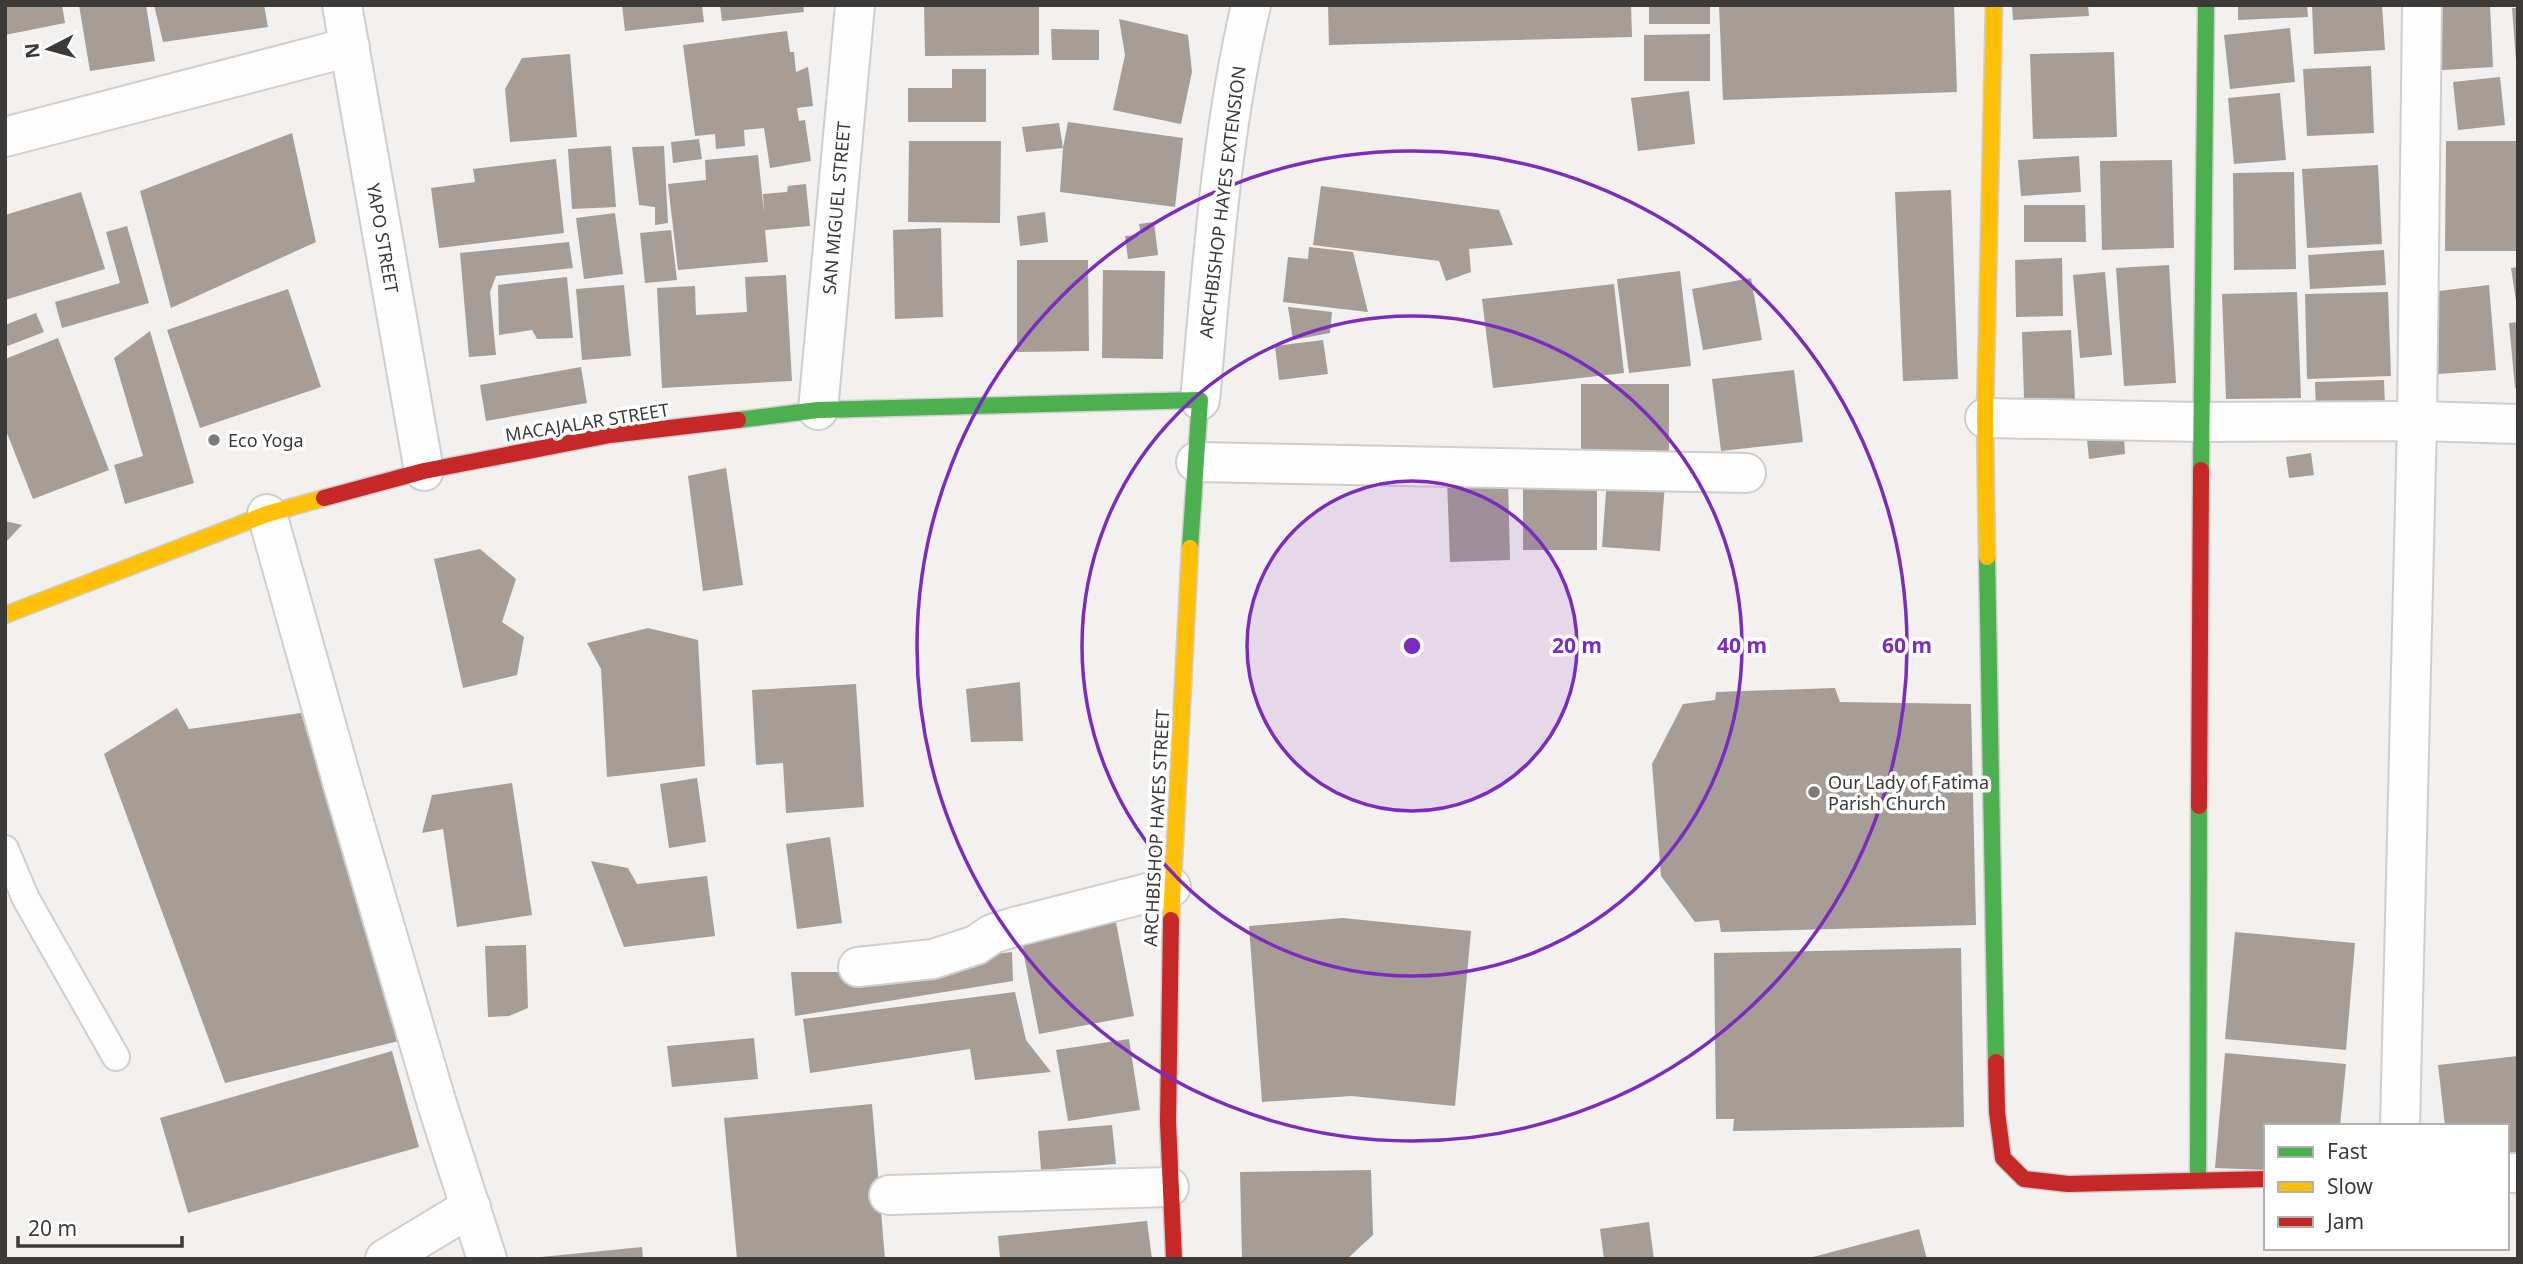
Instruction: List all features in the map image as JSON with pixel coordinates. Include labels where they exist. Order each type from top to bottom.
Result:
[{"type":"street","name":"YAPO STREET","points":[[342,5],[424,471]]},
{"type":"street","name":"SAN MIGUEL STREET","points":[[818,410],[855,5]]},
{"type":"street","name":"ARCHBISHOP HAYES EXTENSION","points":[[1200,400],[1212,265],[1238,60],[1251,5]]},
{"type":"street","points":[[1994,5],[1985,418],[1997,1112],[2003,1158],[2024,1178],[2068,1184],[2264,1179]]},
{"type":"street","points":[[2198,1180],[2201,422],[2206,5]]},
{"type":"street","points":[[2400,1124],[2417,421],[2422,5]]},
{"type":"street","points":[[5,137],[349,47]]},
{"type":"street","name":"MACAJALAR STREET","points":[[5,615],[267,514],[424,471],[610,435],[818,410],[1200,400]]},
{"type":"street","name":"ARCHBISHOP HAYES STREET","points":[[1174,1259],[1169,1187],[1167,1045],[1171,887],[1200,400]]},
{"type":"street","points":[[1985,418],[2518,424]]},
{"type":"street","points":[[1196,462],[1746,473]]},
{"type":"street","points":[[267,514],[425,1065],[486,1259]]},
{"type":"street","points":[[858,967],[933,959],[976,945],[992,934],[1014,927],[1171,887]]},
{"type":"street","points":[[889,1195],[1169,1187]]},
{"type":"street","points":[[385,1259],[471,1207]]},
{"type":"lane","points":[[5,849],[26,899],[116,1058]]},
{"type":"building","points":[[5,5],[62,5],[65,23],[5,35]]},
{"type":"building","points":[[79,5],[146,5],[155,61],[90,71]]},
{"type":"building","points":[[154,5],[264,5],[268,27],[163,42]]},
{"type":"building","points":[[622,5],[702,5],[704,22],[625,31]]},
{"type":"building","points":[[720,5],[803,5],[804,12],[722,21]]},
{"type":"building","points":[[924,5],[1039,5],[1039,55],[925,56]]},
{"type":"building","points":[[1328,5],[1631,5],[1632,37],[1329,45]]},
{"type":"building","points":[[1649,5],[1710,5],[1710,24],[1649,24]]},
{"type":"building","points":[[1719,5],[1954,5],[1957,92],[1723,100]]},
{"type":"building","points":[[2012,5],[2088,5],[2089,16],[2013,20]]},
{"type":"building","points":[[2238,5],[2307,5],[2308,17],[2238,20]]},
{"type":"building","points":[[2312,5],[2382,5],[2385,50],[2314,54]]},
{"type":"building","points":[[2424,5],[2490,5],[2493,67],[2427,71]]},
{"type":"building","points":[[2512,8],[2518,8],[2518,61],[2516,61]]},
{"type":"building","points":[[1119,19],[1188,35],[1192,72],[1181,124],[1113,110],[1125,55]]},
{"type":"building","points":[[2290,28],[2295,82],[2230,89],[2224,35]]},
{"type":"building","points":[[1051,29],[1099,30],[1099,60],[1052,60]]},
{"type":"building","points":[[787,31],[790,52],[794,52],[796,72],[808,67],[813,106],[797,108],[799,121],[805,120],[811,161],[770,168],[764,128],[744,130],[745,146],[716,149],[715,134],[695,136],[683,45]]},
{"type":"building","points":[[1710,34],[1710,81],[1644,81],[1644,35]]},
{"type":"building","points":[[2114,52],[2117,137],[2033,139],[2030,54]]},
{"type":"building","points":[[570,54],[577,137],[510,142],[505,89],[522,58]]},
{"type":"building","points":[[2371,66],[2374,133],[2307,136],[2303,69]]},
{"type":"building","points":[[952,69],[986,69],[986,122],[908,122],[908,88],[952,88]]},
{"type":"building","points":[[2500,77],[2505,125],[2458,130],[2453,82]]},
{"type":"building","points":[[1689,91],[1695,144],[1638,151],[1631,98]]},
{"type":"building","points":[[2280,93],[2286,160],[2234,164],[2228,98]]},
{"type":"building","points":[[1068,122],[1183,138],[1175,207],[1060,192]]},
{"type":"building","points":[[1059,123],[1063,148],[1026,152],[1022,127]]},
{"type":"building","points":[[292,133],[316,242],[171,308],[140,191]]},
{"type":"building","points":[[699,139],[702,159],[673,163],[671,142]]},
{"type":"building","points":[[909,141],[1001,141],[1000,223],[908,222]]},
{"type":"building","points":[[2446,141],[2518,141],[2518,251],[2445,251]]},
{"type":"building","points":[[611,146],[616,207],[572,209],[568,149]]},
{"type":"building","points":[[664,146],[668,223],[655,225],[655,207],[639,205],[632,147]]},
{"type":"building","points":[[758,155],[764,213],[763,194],[787,192],[788,186],[806,184],[810,226],[765,230],[768,262],[678,270],[668,184],[706,180],[705,160]]},
{"type":"building","points":[[2079,156],[2081,192],[2021,196],[2018,160]]},
{"type":"building","points":[[556,159],[564,233],[439,248],[431,188],[475,182],[473,169]]},
{"type":"building","points":[[2172,160],[2174,248],[2102,250],[2100,161]]},
{"type":"building","points":[[2378,165],[2382,244],[2307,248],[2302,169]]},
{"type":"building","points":[[2294,172],[2296,269],[2234,270],[2233,173]]},
{"type":"building","points":[[1321,186],[1499,210],[1513,245],[1469,249],[1471,272],[1446,281],[1439,261],[1313,245]]},
{"type":"building","points":[[1951,190],[1958,379],[1903,381],[1895,192]]},
{"type":"building","points":[[81,192],[105,269],[5,300],[5,215]]},
{"type":"building","points":[[2024,205],[2085,205],[2086,242],[2024,242]]},
{"type":"building","points":[[1045,212],[1048,242],[1020,246],[1017,216]]},
{"type":"building","points":[[615,213],[623,274],[584,279],[576,218]]},
{"type":"building","points":[[1154,222],[1158,255],[1128,259],[1125,236],[1141,235],[1139,224]]},
{"type":"building","points":[[127,226],[149,303],[62,328],[55,302],[120,283],[106,232]]},
{"type":"building","points":[[941,228],[943,317],[895,319],[893,230]]},
{"type":"building","points":[[671,230],[677,280],[645,283],[640,233]]},
{"type":"building","points":[[569,242],[573,268],[496,276],[490,292],[496,355],[469,357],[460,253]]},
{"type":"building","points":[[1309,247],[1353,252],[1368,312],[1283,302],[1288,257],[1308,259]]},
{"type":"building","points":[[2384,250],[2386,285],[2310,289],[2308,255]]},
{"type":"building","points":[[2062,258],[2063,316],[2016,317],[2015,260]]},
{"type":"building","points":[[1017,260],[1088,260],[1089,351],[1017,352]]},
{"type":"building","points":[[2169,265],[2176,383],[2124,386],[2116,268]]},
{"type":"building","points":[[2518,267],[2518,301],[2516,301],[2511,268]]},
{"type":"building","points":[[1103,270],[1165,271],[1163,359],[1102,358]]},
{"type":"building","points":[[1680,271],[1691,366],[1629,373],[1617,279]]},
{"type":"building","points":[[2105,272],[2112,355],[2080,358],[2073,275]]},
{"type":"building","points":[[786,275],[792,381],[662,388],[657,288],[695,286],[696,315],[747,312],[745,277]]},
{"type":"building","points":[[567,277],[573,338],[537,339],[532,330],[499,335],[498,285]]},
{"type":"building","points":[[1751,278],[1762,340],[1703,350],[1692,289]]},
{"type":"building","points":[[1614,284],[1624,373],[1493,388],[1482,299]]},
{"type":"building","points":[[624,285],[631,356],[582,360],[576,289]]},
{"type":"building","points":[[2489,285],[2496,370],[2424,375],[2422,293]]},
{"type":"building","points":[[288,289],[321,387],[200,428],[167,330]]},
{"type":"building","points":[[2297,292],[2301,398],[2226,399],[2222,294]]},
{"type":"building","points":[[2388,292],[2391,376],[2307,379],[2305,294]]},
{"type":"building","points":[[1288,307],[1332,312],[1330,333],[1293,340]]},
{"type":"building","points":[[36,313],[44,332],[5,347],[5,325]]},
{"type":"building","points":[[2518,322],[2518,388],[2515,388],[2509,323]]},
{"type":"building","points":[[2071,330],[2075,399],[2024,400],[2022,332]]},
{"type":"building","points":[[150,331],[194,483],[125,504],[114,465],[143,456],[114,358]]},
{"type":"building","points":[[58,338],[109,470],[33,499],[5,428],[5,359]]},
{"type":"building","points":[[1323,340],[1328,374],[1279,380],[1275,346]]},
{"type":"building","points":[[581,367],[587,403],[486,421],[480,385]]},
{"type":"building","points":[[1794,370],[1803,442],[1721,451],[1712,379]]},
{"type":"building","points":[[2384,380],[2385,407],[2316,411],[2315,382]]},
{"type":"building","points":[[1581,384],[1669,384],[1669,457],[1581,456]]},
{"type":"building","points":[[2124,436],[2125,454],[2089,459],[2087,440]]},
{"type":"building","points":[[2311,453],[2314,475],[2289,478],[2286,457]]},
{"type":"building","points":[[726,468],[743,585],[703,591],[688,476]]},
{"type":"building","points":[[1508,477],[1510,560],[1450,562],[1447,479]]},
{"type":"building","points":[[1607,479],[1665,483],[1660,551],[1602,547]]},
{"type":"building","points":[[1523,480],[1597,481],[1597,550],[1523,550]]},
{"type":"building","points":[[5,521],[22,525],[5,543]]},
{"type":"building","points":[[480,549],[516,579],[502,622],[524,637],[517,675],[463,688],[434,559]]},
{"type":"building","points":[[648,628],[698,640],[705,766],[607,777],[601,669],[587,643]]},
{"type":"building","points":[[1020,682],[1023,741],[971,742],[966,689]]},
{"type":"building","points":[[856,684],[864,807],[786,813],[783,763],[756,765],[752,690]]},
{"type":"building","name":"Our Lady of Fatima Parish Church","points":[[1835,688],[1840,702],[1971,704],[1976,925],[1721,932],[1719,920],[1695,922],[1661,876],[1652,764],[1683,704],[1715,700],[1716,692]]},
{"type":"building","points":[[177,708],[189,729],[301,713],[399,1041],[225,1083],[104,754]]},
{"type":"building","points":[[697,778],[706,842],[669,848],[660,784]]},
{"type":"building","points":[[512,783],[532,915],[457,927],[443,829],[422,833],[432,795]]},
{"type":"building","points":[[830,837],[842,923],[797,929],[786,844]]},
{"type":"building","points":[[591,861],[628,868],[637,884],[707,876],[715,936],[624,947]]},
{"type":"building","points":[[1115,917],[1134,1016],[1039,1034],[1020,934]]},
{"type":"building","points":[[1343,918],[1471,931],[1455,1106],[1351,1096],[1262,1102],[1249,926]]},
{"type":"building","points":[[2235,932],[2355,943],[2346,1050],[2225,1039]]},
{"type":"building","points":[[526,945],[528,1008],[509,1016],[488,1017],[485,946]]},
{"type":"building","points":[[1961,948],[1964,1127],[1733,1131],[1734,1119],[1716,1119],[1714,953]]},
{"type":"building","points":[[1012,952],[1013,981],[795,1016],[791,972],[842,972]]},
{"type":"building","points":[[1015,992],[1026,1040],[1051,1072],[975,1080],[970,1049],[810,1073],[803,1019]]},
{"type":"building","points":[[754,1038],[758,1079],[672,1087],[667,1046]]},
{"type":"building","points":[[1129,1039],[1140,1110],[1068,1121],[1056,1050]]},
{"type":"building","points":[[392,1051],[419,1147],[188,1213],[160,1118]]},
{"type":"building","points":[[2225,1053],[2346,1064],[2340,1124],[2264,1124],[2264,1170],[2215,1168]]},
{"type":"building","points":[[2518,1056],[2518,1153],[2509,1155],[2509,1124],[2445,1124],[2438,1065]]},
{"type":"building","points":[[872,1104],[885,1259],[737,1259],[724,1118]]},
{"type":"building","points":[[1112,1125],[1116,1164],[1041,1170],[1038,1131]]},
{"type":"building","points":[[1371,1170],[1373,1235],[1347,1259],[1242,1259],[1240,1172]]},
{"type":"building","points":[[1147,1221],[1152,1259],[1000,1259],[998,1236]]},
{"type":"building","points":[[1649,1222],[1654,1259],[1604,1259],[1600,1229]]},
{"type":"building","points":[[1919,1229],[1927,1259],[1809,1259],[1809,1258]]},
{"type":"building","points":[[642,1247],[643,1259],[541,1259],[541,1257]]},
{"type":"traffic: fast","points":[[2201,470],[2206,5]]},
{"type":"traffic: fast","points":[[738,420],[818,410],[1200,400],[1190,548]]},
{"type":"traffic: fast","points":[[1987,557],[1996,1062]]},
{"type":"traffic: fast","points":[[2198,1180],[2199,806]]},
{"type":"traffic: slow","points":[[1987,557],[1985,418],[1994,5]]},
{"type":"traffic: slow","points":[[5,615],[267,514],[324,498]]},
{"type":"traffic: slow","points":[[1171,920],[1190,548]]},
{"type":"traffic: jam","points":[[324,498],[424,471],[610,435],[738,420]]},
{"type":"traffic: jam","points":[[2199,806],[2201,470]]},
{"type":"traffic: jam","points":[[1171,920],[1168,1122],[1174,1259]]},
{"type":"traffic: jam","points":[[1996,1062],[1997,1112],[2003,1158],[2024,1179],[2068,1184],[2264,1179]]},
{"type":"place","name":"Eco Yoga","points":[[214,440]]},
{"type":"place","name":"Our Lady of Fatima Parish Church","points":[[1814,792]]}]
